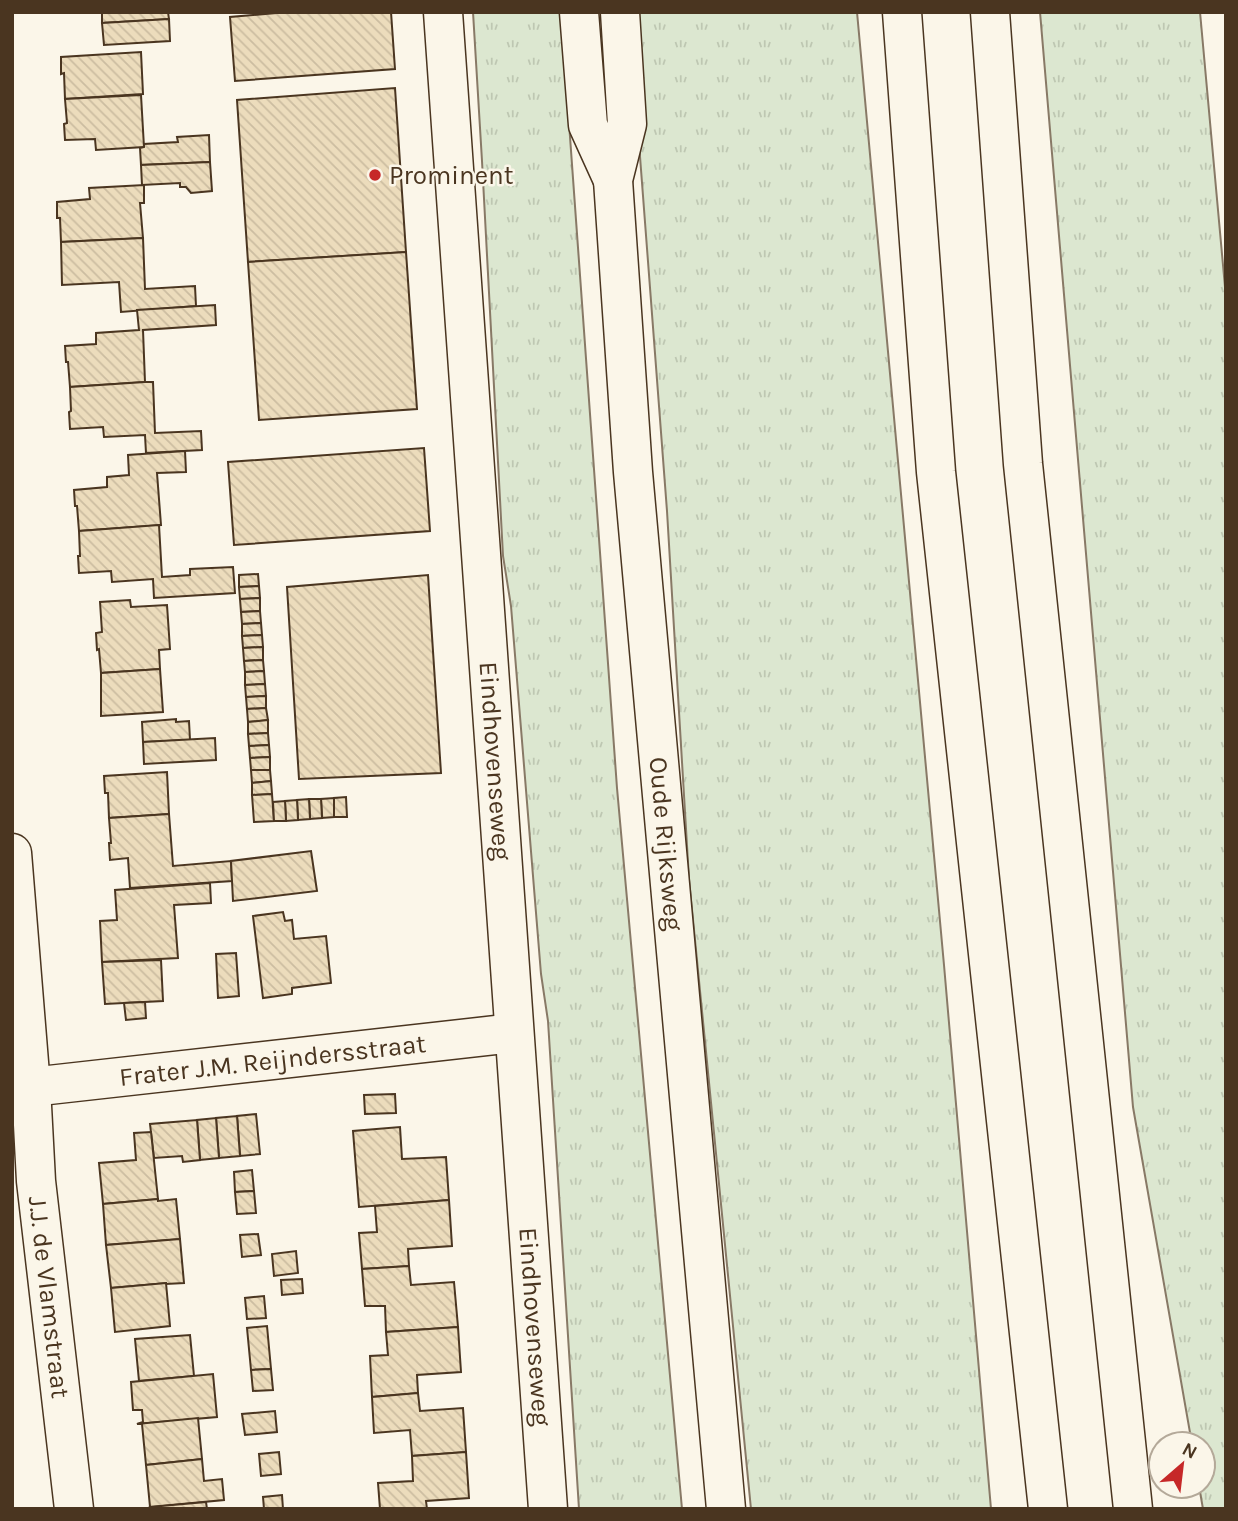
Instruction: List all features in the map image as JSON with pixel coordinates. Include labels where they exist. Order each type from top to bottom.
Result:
[{"type":"main road","name":"Eindhovenseweg","points":[[443,12],[548,1509]]},
{"type":"main road","name":"Oude Rijksweg","points":[[579,12],[588,125],[613,180]]},
{"type":"main road","name":"Oude Rijksweg","points":[[620,12],[627,124],[613,180],[633,472],[726,1509]]},
{"type":"main road","points":[[902,12],[936,472],[1048,1509]]},
{"type":"main road","points":[[990,12],[1023,464],[1133,1509]]},
{"type":"main road","name":"J.J. de Vlamstraat","points":[[12,853],[31,1087],[24,1183],[74,1509]]},
{"type":"main road","name":"Frater J.M. Reijndersstraat","points":[[31,1087],[514,1033]]},
{"type":"green space","points":[[473,12],[561,12],[617,788],[682,1509],[579,1509],[548,1021],[541,974],[511,606],[503,556]]},
{"type":"green space","points":[[629,12],[857,12],[991,1509],[751,1509],[689,879],[667,511]]},
{"type":"green space","points":[[1040,12],[1200,12],[1226,298],[1226,1509],[1203,1509],[1201,1500],[1217,1500],[1217,1430],[1190,1430],[1133,1107]]},
{"type":"building","points":[[102,12],[168,12],[169,19],[102,23]]},
{"type":"building","points":[[288,12],[391,12],[395,69],[235,81],[230,17]]},
{"type":"building","points":[[169,19],[170,41],[104,45],[102,23]]},
{"type":"building","points":[[141,52],[143,94],[65,99],[61,57]]},
{"type":"building","points":[[395,88],[406,252],[248,262],[237,100]]},
{"type":"building","points":[[141,95],[144,147],[96,150],[95,139],[65,140],[65,99]]},
{"type":"building","points":[[209,135],[210,162],[141,165],[140,148],[144,147],[144,144],[178,142],[177,137]]},
{"type":"building","points":[[210,162],[212,191],[191,193],[186,187],[180,187],[180,183],[142,185],[141,165]]},
{"type":"building","points":[[144,185],[144,203],[140,203],[143,238],[61,242],[57,202],[90,199],[89,188]]},
{"type":"building","points":[[143,238],[145,289],[195,286],[196,306],[121,312],[119,282],[62,285],[61,242]]},
{"type":"building","points":[[406,252],[417,409],[259,420],[248,262]]},
{"type":"building","points":[[215,305],[216,325],[143,330],[145,382],[70,387],[65,346],[96,344],[96,333],[139,330],[137,310]]},
{"type":"building","points":[[153,382],[155,433],[201,431],[202,450],[146,453],[145,435],[104,437],[103,427],[70,429],[70,387]]},
{"type":"building","points":[[424,448],[430,531],[234,545],[228,462]]},
{"type":"building","points":[[185,451],[186,472],[157,473],[161,525],[79,531],[74,490],[107,487],[107,477],[129,475],[128,455]]},
{"type":"building","points":[[159,525],[162,577],[190,575],[190,569],[233,567],[235,593],[154,598],[153,579],[112,582],[111,571],[79,573],[79,531]]},
{"type":"building","points":[[258,574],[259,586],[239,587],[239,575]]},
{"type":"building","points":[[428,575],[441,773],[299,779],[287,587]]},
{"type":"building","points":[[259,586],[260,598],[240,599],[239,587]]},
{"type":"building","points":[[260,598],[260,611],[241,612],[240,599]]},
{"type":"building","points":[[130,600],[131,607],[167,605],[170,649],[159,650],[160,669],[101,673],[96,633],[102,632],[100,602]]},
{"type":"building","points":[[260,611],[261,623],[242,624],[241,612]]},
{"type":"building","points":[[261,623],[262,635],[242,636],[242,624]]},
{"type":"building","points":[[262,635],[263,647],[243,648],[242,636]]},
{"type":"building","points":[[263,647],[263,660],[244,661],[243,648]]},
{"type":"building","points":[[263,660],[264,671],[245,672],[244,661]]},
{"type":"building","points":[[160,669],[163,712],[101,716],[101,673]]},
{"type":"building","points":[[264,671],[265,684],[245,685],[245,672]]},
{"type":"building","points":[[265,684],[266,696],[246,697],[245,685]]},
{"type":"building","points":[[266,696],[266,708],[247,709],[246,697]]},
{"type":"building","points":[[266,708],[268,720],[248,722],[247,709]]},
{"type":"building","points":[[176,719],[176,722],[189,721],[190,740],[143,742],[142,722]]},
{"type":"building","points":[[268,720],[268,733],[248,734],[248,722]]},
{"type":"building","points":[[268,733],[269,745],[249,746],[248,734]]},
{"type":"building","points":[[215,738],[216,760],[144,764],[143,742]]},
{"type":"building","points":[[269,745],[270,757],[250,758],[249,746]]},
{"type":"building","points":[[270,757],[270,770],[251,770],[250,758]]},
{"type":"building","points":[[251,770],[270,770],[271,781],[252,783]]},
{"type":"building","points":[[167,772],[169,814],[109,818],[104,776]]},
{"type":"building","points":[[271,781],[272,794],[252,795],[252,783]]},
{"type":"building","points":[[272,794],[274,821],[254,822],[252,795]]},
{"type":"building","points":[[346,797],[347,817],[334,817],[334,798]]},
{"type":"building","points":[[334,798],[334,817],[322,818],[321,799]]},
{"type":"building","points":[[309,799],[321,799],[322,818],[310,819]]},
{"type":"building","points":[[309,799],[310,819],[298,820],[297,800]]},
{"type":"building","points":[[297,800],[298,820],[286,821],[285,801]]},
{"type":"building","points":[[285,801],[286,821],[274,821],[273,802]]},
{"type":"building","points":[[169,814],[173,866],[231,861],[232,881],[130,888],[128,858],[110,860],[109,818]]},
{"type":"building","points":[[311,851],[317,891],[233,901],[231,861]]},
{"type":"building","points":[[210,883],[211,903],[174,905],[178,958],[102,962],[100,921],[117,920],[115,890]]},
{"type":"building","points":[[283,912],[285,921],[292,920],[294,939],[326,936],[331,983],[292,988],[292,994],[263,998],[253,916]]},
{"type":"building","points":[[236,953],[239,996],[218,998],[216,954]]},
{"type":"building","points":[[161,960],[163,1001],[105,1004],[102,962]]},
{"type":"building","points":[[145,1002],[146,1018],[126,1020],[124,1003]]},
{"type":"building","points":[[395,1094],[396,1113],[365,1114],[364,1095]]},
{"type":"building","points":[[256,1114],[260,1154],[240,1156],[237,1116]]},
{"type":"building","points":[[237,1116],[240,1156],[219,1158],[216,1118]]},
{"type":"building","points":[[216,1118],[219,1158],[200,1160],[197,1120]]},
{"type":"building","points":[[197,1120],[200,1160],[183,1162],[182,1156],[154,1158],[150,1124]]},
{"type":"building","points":[[400,1127],[402,1159],[446,1157],[449,1200],[359,1207],[353,1131]]},
{"type":"building","points":[[151,1132],[158,1199],[103,1204],[99,1163],[136,1160],[134,1133]]},
{"type":"building","points":[[252,1170],[254,1191],[235,1192],[234,1172]]},
{"type":"building","points":[[254,1191],[256,1213],[237,1214],[235,1192]]},
{"type":"building","points":[[176,1199],[180,1239],[106,1245],[103,1204]]},
{"type":"building","points":[[449,1200],[452,1246],[408,1249],[409,1266],[362,1269],[359,1233],[377,1232],[375,1206]]},
{"type":"building","points":[[258,1234],[261,1255],[242,1257],[240,1235]]},
{"type":"building","points":[[180,1239],[184,1283],[111,1288],[106,1245]]},
{"type":"building","points":[[296,1251],[298,1273],[274,1276],[272,1254]]},
{"type":"building","points":[[409,1266],[411,1285],[454,1282],[458,1327],[386,1332],[385,1306],[365,1306],[362,1269]]},
{"type":"building","points":[[302,1279],[303,1293],[282,1295],[281,1280]]},
{"type":"building","points":[[166,1283],[170,1326],[115,1332],[111,1288]]},
{"type":"building","points":[[264,1296],[266,1318],[247,1319],[245,1298]]},
{"type":"building","points":[[267,1326],[271,1369],[251,1370],[247,1328]]},
{"type":"building","points":[[458,1327],[461,1372],[417,1375],[418,1393],[372,1397],[370,1356],[388,1355],[386,1332]]},
{"type":"building","points":[[190,1335],[194,1376],[139,1381],[135,1339]]},
{"type":"building","points":[[271,1369],[273,1390],[253,1391],[251,1370]]},
{"type":"building","points":[[213,1374],[217,1417],[137,1424],[143,1422],[142,1410],[133,1410],[131,1382]]},
{"type":"building","points":[[418,1393],[420,1411],[463,1408],[466,1452],[412,1456],[410,1430],[374,1433],[372,1397]]},
{"type":"building","points":[[275,1411],[277,1432],[245,1435],[242,1414]]},
{"type":"building","points":[[198,1418],[202,1459],[146,1465],[142,1424],[137,1424]]},
{"type":"building","points":[[279,1452],[281,1474],[261,1476],[259,1454]]},
{"type":"building","points":[[466,1452],[469,1498],[426,1501],[427,1509],[380,1509],[378,1483],[413,1481],[412,1456]]},
{"type":"building","points":[[202,1459],[204,1481],[222,1479],[224,1500],[150,1507],[146,1465]]},
{"type":"building","points":[[282,1495],[283,1509],[264,1509],[263,1497]]},
{"type":"building","points":[[206,1502],[207,1509],[150,1507]]},
{"type":"place","name":"Prominent","points":[[375,175]]}]
